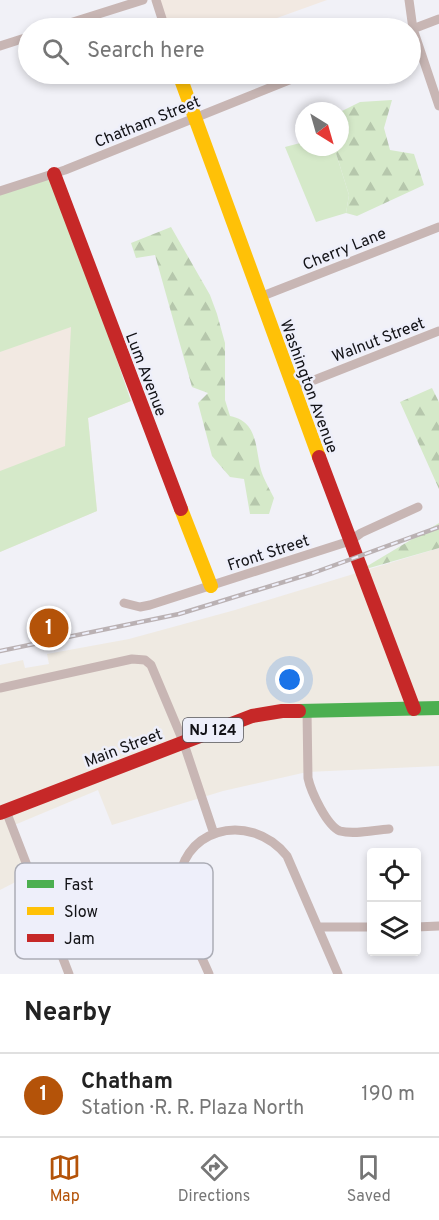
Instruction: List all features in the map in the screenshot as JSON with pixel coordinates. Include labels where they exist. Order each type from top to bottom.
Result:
[{"type":"street","points":[[86,18],[143,0]]},
{"type":"street","points":[[156,0],[162,18]]},
{"type":"street","points":[[409,0],[411,18]]},
{"type":"street","points":[[421,26],[439,19]]},
{"type":"street","points":[[0,46],[18,40]]},
{"type":"street","points":[[421,55],[439,106]]},
{"type":"street","name":"Washington Avenue","points":[[183,84],[414,709]]},
{"type":"street","name":"Chatham Street","points":[[0,191],[54,174],[279,84]]},
{"type":"street","name":"Lum Avenue","points":[[54,174],[211,586]]},
{"type":"street","name":"Cherry Lane","points":[[260,297],[439,227]]},
{"type":"street","name":"Walnut Street","points":[[294,388],[439,331]]},
{"type":"street","name":"Front Street","points":[[124,603],[140,608],[350,541],[418,507]]},
{"type":"street","points":[[0,688],[132,659],[145,660],[151,665],[183,741],[214,834]]},
{"type":"street","name":"Main Street","points":[[3,812],[183,741],[258,715],[282,711],[439,708]]},
{"type":"street","points":[[307,711],[308,778],[311,789],[329,821],[335,828],[347,832],[389,829]]},
{"type":"street","points":[[3,812],[24,863]]},
{"type":"street","points":[[185,863],[204,839],[231,829],[243,829],[265,836],[275,843],[290,861],[338,974]]},
{"type":"street","points":[[421,927],[439,926]]},
{"type":"street","points":[[318,927],[367,927]]},
{"type":"street","points":[[63,959],[69,974]]},
{"type":"street","points":[[204,959],[210,974]]},
{"type":"shaded area","points":[[156,0],[327,0],[277,18],[162,18]]},
{"type":"shaded area","points":[[0,192],[131,401],[88,418],[97,511],[0,552]]},
{"type":"shaded area","points":[[439,548],[439,766],[307,772],[223,791],[112,825],[98,790],[12,826],[27,863],[15,863],[15,882],[0,890],[0,665],[23,660],[25,668],[49,664],[47,654],[129,639],[235,610]]},
{"type":"green space","points":[[392,100],[384,128],[390,150],[414,154],[424,185],[357,216],[346,213],[349,195],[337,156],[349,156],[349,108],[360,102]]},
{"type":"green space","points":[[295,144],[295,156],[337,156],[349,195],[346,213],[316,222],[285,147]]},
{"type":"green space","points":[[54,176],[131,401],[88,418],[97,511],[0,552],[0,471],[65,446],[71,327],[0,352],[0,192]]},
{"type":"green space","points":[[171,227],[210,295],[217,314],[225,343],[225,400],[230,416],[240,419],[252,432],[263,476],[274,498],[269,514],[250,514],[244,479],[230,477],[212,456],[198,403],[208,393],[192,387],[155,255],[136,258],[131,243]]},
{"type":"green space","points":[[432,388],[439,402],[439,489],[400,402]]},
{"type":"green space","points":[[439,523],[439,548],[359,571]]},
{"type":"railway","points":[[0,651],[179,614],[313,573],[439,527]]},
{"type":"traffic: fast","points":[[299,711],[439,708]]},
{"type":"traffic: slow","points":[[183,84],[319,457]]},
{"type":"traffic: slow","points":[[181,509],[211,586]]},
{"type":"traffic: jam","points":[[54,174],[181,509]]},
{"type":"traffic: jam","points":[[319,457],[414,709]]},
{"type":"traffic: jam","points":[[0,813],[252,716],[299,711]]},
{"type":"place","name":"Chatham","points":[[49,628]]}]
